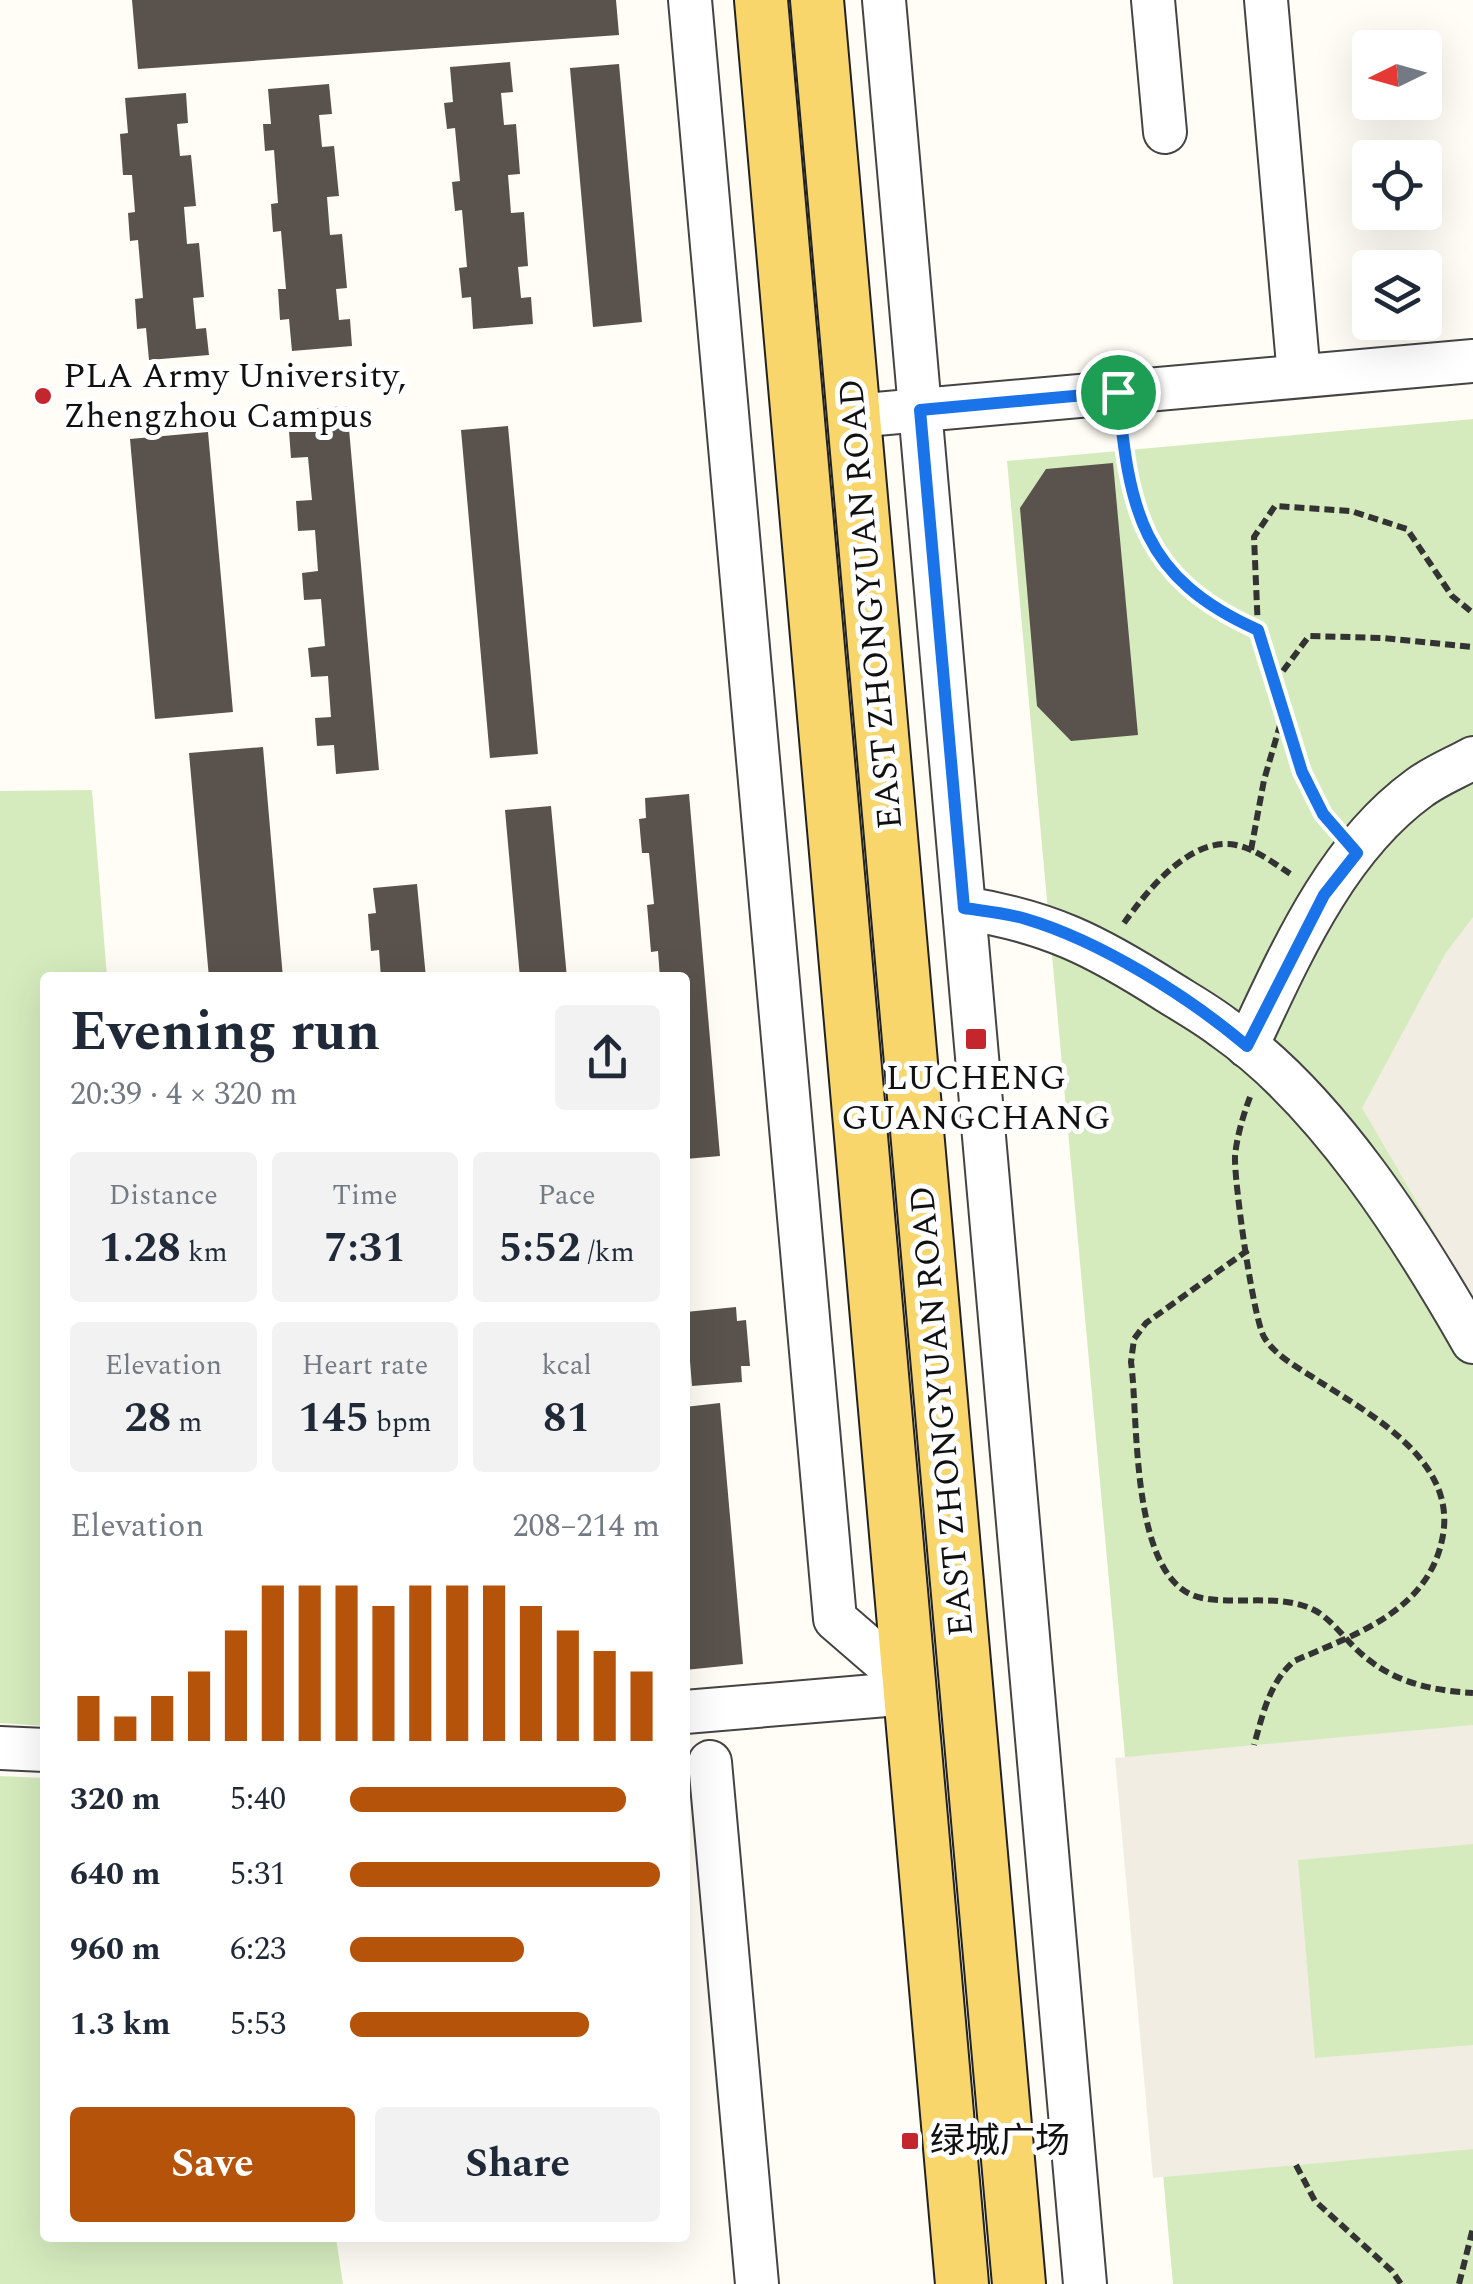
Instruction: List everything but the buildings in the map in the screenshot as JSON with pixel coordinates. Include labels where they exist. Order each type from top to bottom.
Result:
[{"type":"main road","name":"EAST ZHONGYUAN ROAD","points":[[760,0],[962,2284]]},
{"type":"main road","name":"EAST ZHONGYUAN ROAD","points":[[817,0],[1019,2284]]},
{"type":"street","points":[[690,0],[835,1619],[910,1688]]},
{"type":"street","points":[[884,0],[1085,2284]]},
{"type":"street","points":[[1153,0],[1165,132]]},
{"type":"street","points":[[1266,0],[1299,376]]},
{"type":"street","points":[[854,416],[1473,361]]},
{"type":"street","points":[[1255,1053],[1324,895],[1381,820],[1421,786],[1473,758]]},
{"type":"street","points":[[964,908],[1022,918],[1103,953],[1226,1029],[1255,1053],[1359,1166],[1423,1254],[1473,1342]]},
{"type":"street","points":[[690,1711],[910,1688]]},
{"type":"street","points":[[0,1748],[40,1750]]},
{"type":"street","points":[[710,1762],[756,2284]]},
{"type":"path","points":[[1118,392],[1126,476],[1153,546],[1183,584],[1258,630]]},
{"type":"path","points":[[1357,853],[1323,814],[1302,772],[1258,630],[1254,537],[1275,506],[1351,510],[1407,529],[1452,596],[1473,613]]},
{"type":"path","points":[[1274,683],[1309,636],[1383,638],[1473,648]]},
{"type":"path","points":[[1251,850],[1264,780],[1284,714]]},
{"type":"path","points":[[1103,953],[1141,899],[1178,863],[1211,846],[1234,844],[1251,850],[1324,895]]},
{"type":"path","points":[[1254,1745],[1267,1703],[1283,1670],[1294,1660],[1375,1627],[1408,1602],[1440,1552],[1446,1519],[1440,1487],[1404,1440],[1282,1357],[1264,1338],[1256,1313],[1236,1186],[1236,1154],[1255,1053]]},
{"type":"path","points":[[1248,1250],[1146,1323],[1134,1339],[1131,1362],[1145,1516],[1156,1558],[1177,1585],[1198,1598],[1296,1604],[1318,1612],[1374,1666],[1402,1682],[1473,1693]]},
{"type":"path","points":[[1296,2165],[1315,2201],[1392,2271],[1401,2284]]},
{"type":"path","points":[[1459,2284],[1473,2228]]},
{"type":"green space","points":[[1473,419],[1473,2284],[1173,2284],[1007,461]]},
{"type":"green space","points":[[92,790],[107,972],[40,972],[40,1726],[0,1723],[0,791]]},
{"type":"green space","points":[[0,1776],[40,1778],[40,2242],[337,2242],[343,2284],[0,2284]]},
{"type":"shaded area","points":[[1473,917],[1473,1299],[1362,1108],[1445,954]]},
{"type":"shaded area","points":[[1473,1725],[1473,1844],[1298,1860],[1315,2058],[1473,2045],[1473,2149],[1153,2178],[1115,1758]]},
{"type":"place","name":"PLA Army University, Zhengzhou Campus","points":[[43,396]]},
{"type":"place","name":"LUCHENG GUANGCHANG","points":[[976,1039]]},
{"type":"place","name":"绿城广场","points":[[910,2141]]},
{"type":"route","points":[[1118,392],[1126,476],[1153,546],[1183,584],[1258,630],[1270,658],[1302,772],[1323,814],[1357,853],[1324,895],[1247,1046],[1128,966],[1065,933],[1022,918],[964,908],[920,410],[1118,392]]}]
